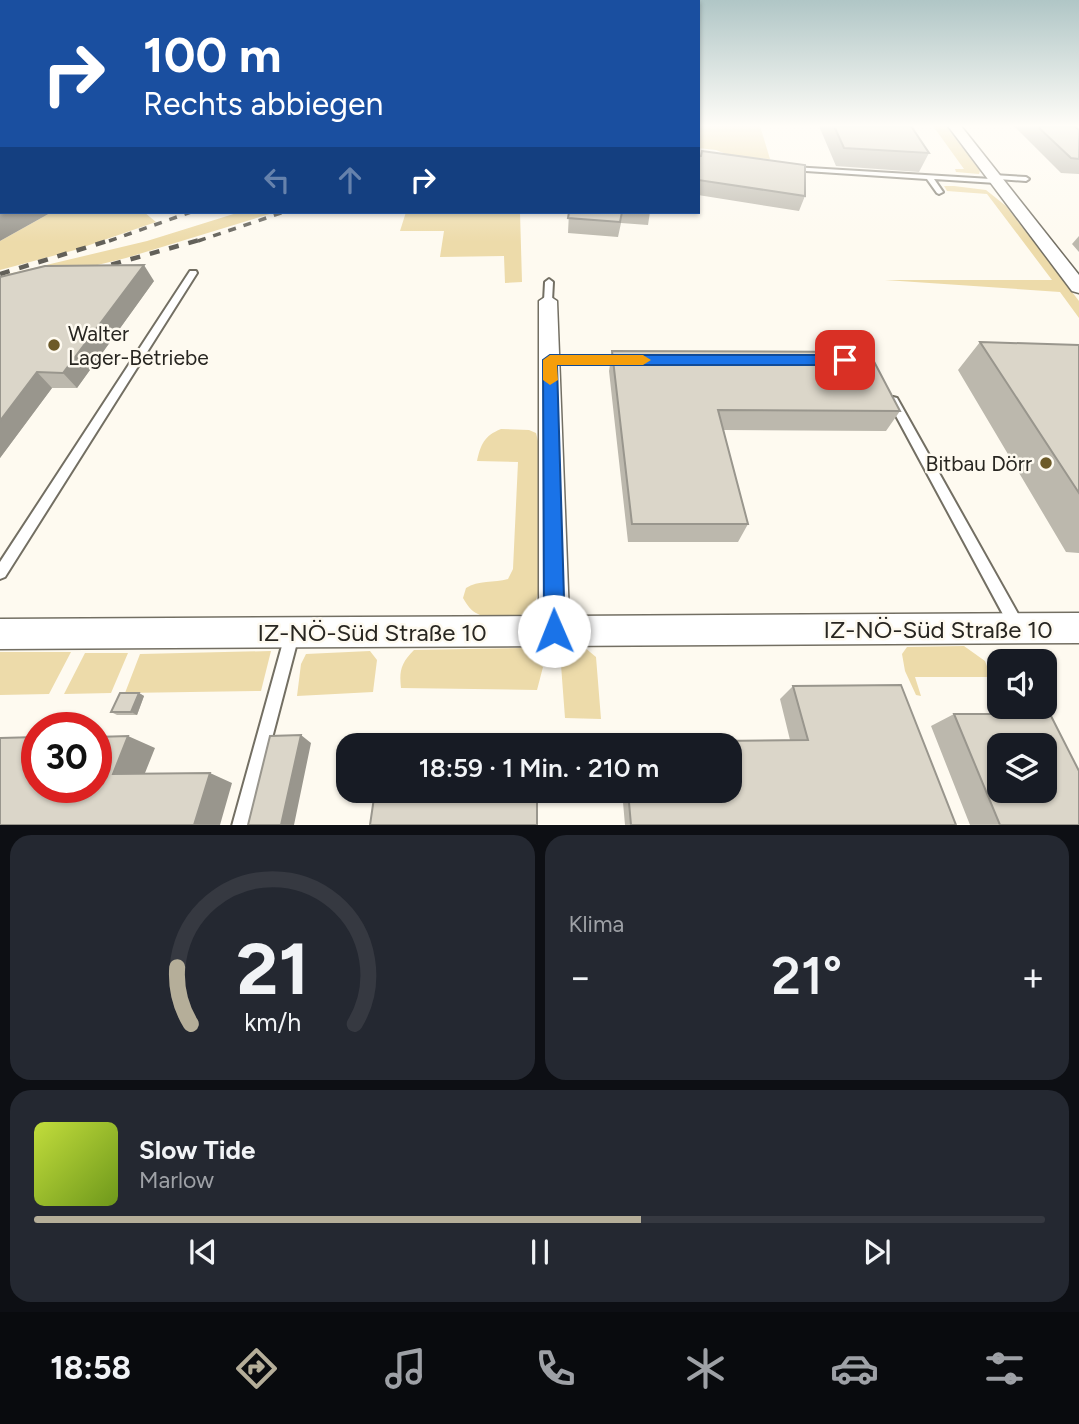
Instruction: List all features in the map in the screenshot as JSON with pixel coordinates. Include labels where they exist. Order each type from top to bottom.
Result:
[{"type":"street","points":[[984,164],[1079,287]]},
{"type":"street","points":[[549,291],[554,631]]},
{"type":"street","name":"IZ-NÖ-Süd Straße 10","points":[[0,634],[1079,628]]},
{"type":"lane","points":[[790,165],[791,169],[929,177],[1026,179]]},
{"type":"lane","points":[[947,170],[953,178]]},
{"type":"lane","points":[[929,177],[939,192]]},
{"type":"lane","points":[[0,573],[193,273]]},
{"type":"lane","points":[[550,360],[637,360]]},
{"type":"lane","points":[[889,393],[917,449],[1018,628]]},
{"type":"lane","points":[[240,825],[293,632]]},
{"type":"shaded area","points":[[961,164],[975,164],[980,171],[979,174],[956,172],[955,169],[964,169]]},
{"type":"shaded area","points":[[944,186],[986,190],[1006,206],[1079,301],[1079,318],[1060,292],[885,280],[1052,280],[987,194],[947,191]]},
{"type":"shaded area","points":[[48,214],[146,214],[156,222],[75,250],[0,270],[0,241]]},
{"type":"shaded area","points":[[234,214],[269,214],[126,258],[0,289],[0,276],[147,241]]},
{"type":"shaded area","points":[[405,214],[520,214],[522,282],[505,283],[504,256],[440,257],[444,231],[400,231]]},
{"type":"shaded area","points":[[501,429],[529,430],[536,433],[541,579],[536,598],[526,613],[497,618],[476,613],[463,598],[466,588],[508,579],[513,569],[518,462],[477,461],[484,441]]},
{"type":"shaded area","points":[[964,646],[985,661],[987,677],[915,677],[921,696],[916,695],[905,671],[902,654],[907,647]]},
{"type":"shaded area","points":[[584,647],[596,657],[601,719],[565,718],[561,665],[572,649]]},
{"type":"shaded area","points":[[523,648],[543,667],[537,690],[401,688],[402,668],[414,650]]},
{"type":"shaded area","points":[[271,651],[261,691],[125,693],[140,654]]},
{"type":"shaded area","points":[[370,651],[377,660],[373,692],[297,696],[301,664],[306,654]]},
{"type":"shaded area","points":[[0,652],[71,652],[49,694],[0,695]]},
{"type":"shaded area","points":[[85,653],[128,653],[111,693],[64,694]]},
{"type":"building","points":[[700,164],[805,165],[805,196],[700,180]]},
{"type":"building","points":[[569,214],[622,214],[620,222],[568,218]]},
{"type":"building","name":"Walter Lager-Betriebe","points":[[144,265],[63,373],[37,372],[0,421],[0,277],[45,266]]},
{"type":"building","points":[[980,342],[1079,345],[1079,493]]},
{"type":"building","points":[[612,351],[869,352],[900,411],[718,410],[748,524],[632,524]]},
{"type":"building","points":[[901,685],[956,825],[631,825],[629,803],[742,803],[742,741],[808,740],[793,686]]},
{"type":"building","points":[[120,693],[139,693],[131,712],[111,712]]},
{"type":"building","points":[[954,714],[987,714],[987,719],[1053,719],[1079,771],[1079,825],[1000,825],[991,803],[1057,803],[1057,733],[987,733],[987,794]]},
{"type":"building","points":[[301,735],[281,825],[248,825],[270,736]]},
{"type":"building","points":[[112,736],[128,736],[113,774],[210,773],[194,825],[0,825],[0,738],[21,737],[21,803],[112,803]]},
{"type":"building","points":[[373,803],[537,803],[537,825],[370,825]]},
{"type":"railway","points":[[109,241],[185,214]]},
{"type":"railway","points":[[198,241],[278,214]]},
{"type":"railway","points":[[0,274],[114,239]]},
{"type":"railway","points":[[92,270],[203,239]]},
{"type":"slow traffic","points":[[550,380],[550,360],[643,360]]},
{"type":"place","name":"Walter Lager-Betriebe","points":[[54,345]]},
{"type":"place","name":"Bitbau Dörr","points":[[1046,463]]},
{"type":"route","points":[[554,631],[550,360],[845,360]]}]
